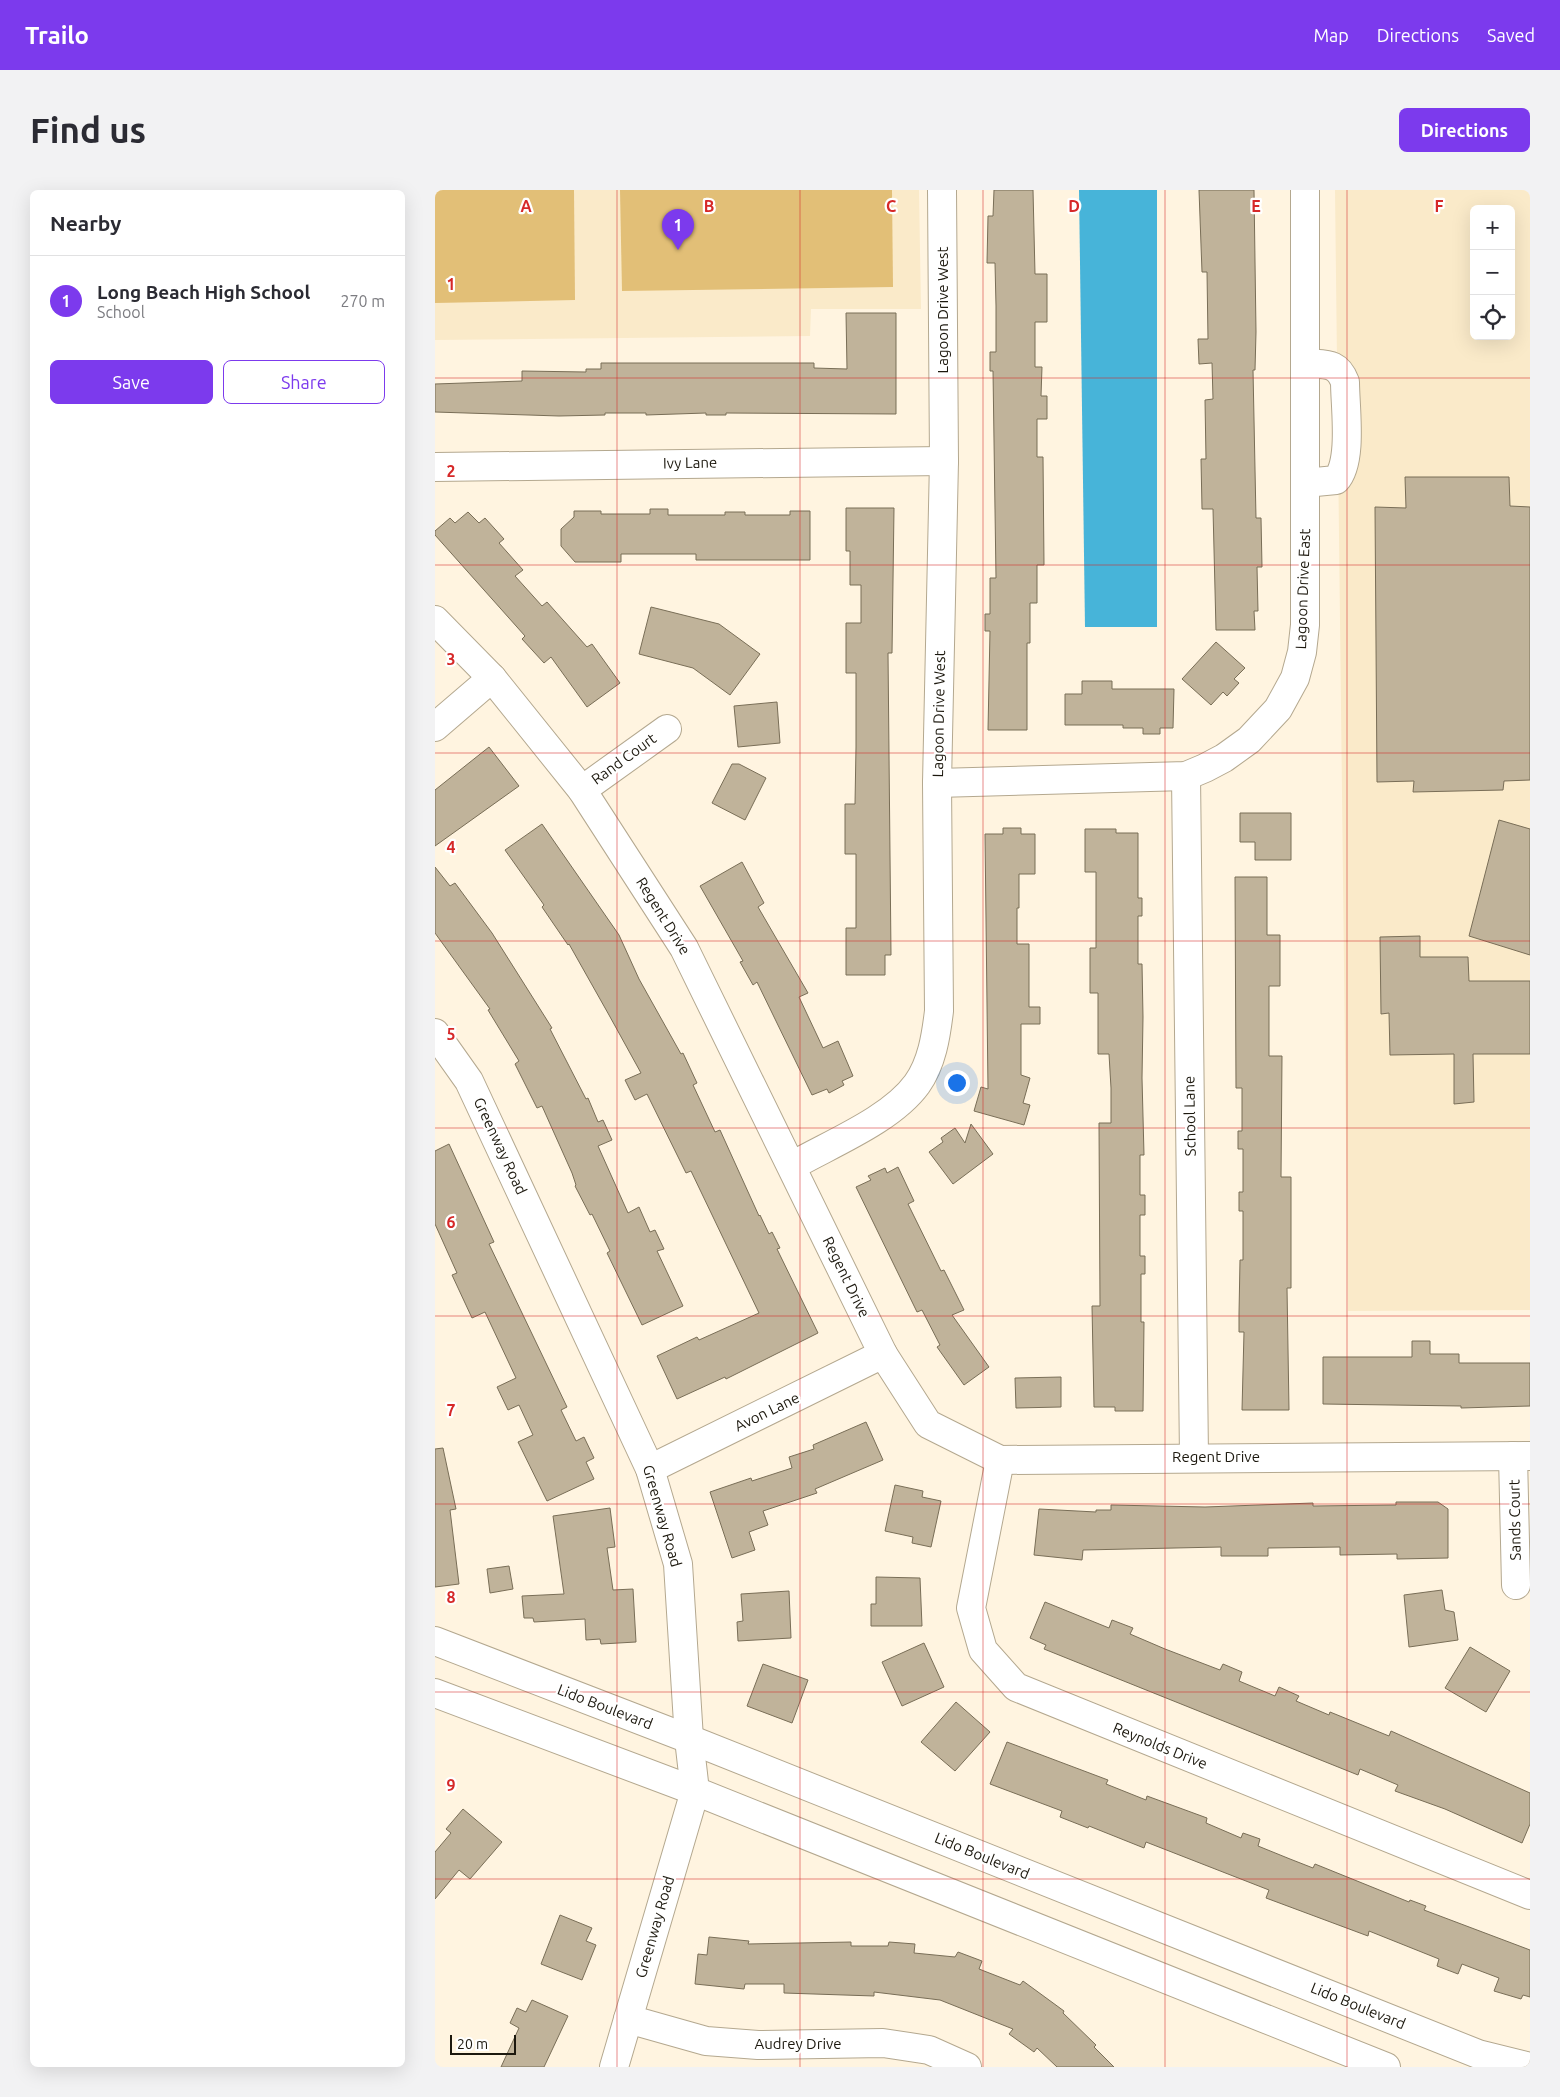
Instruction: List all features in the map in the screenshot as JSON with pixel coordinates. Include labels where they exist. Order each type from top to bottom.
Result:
[{"type":"main road","name":"Lagoon Drive West","points":[[792,1166],[893,1110],[917,1084],[928,1062],[935,1039],[939,1011],[937,783],[944,461],[943,190]]},
{"type":"main road","name":"Lagoon Drive East","points":[[937,783],[1186,776],[1224,758],[1249,740],[1278,709],[1295,678],[1302,652],[1305,625],[1305,190]]},
{"type":"main road","points":[[1305,363],[1332,365],[1341,372],[1345,382],[1345,460],[1343,473],[1336,480],[1305,483]]},
{"type":"main road","name":"Ivy Lane","points":[[435,467],[944,461]]},
{"type":"main road","name":"Regent Drive","points":[[435,620],[492,678],[582,790],[684,948],[883,1354],[928,1424],[1000,1460],[1194,1457],[1522,1456]]},
{"type":"main road","points":[[435,727],[492,678]]},
{"type":"main road","name":"Rand Court","points":[[582,790],[667,729]]},
{"type":"main road","name":"School Lane","points":[[1186,776],[1194,1457]]},
{"type":"main road","name":"Greenway Road","points":[[435,1033],[469,1081],[651,1470],[678,1564],[689,1739],[695,1791],[614,2067]]},
{"type":"main road","name":"Avon Lane","points":[[651,1470],[883,1354]]},
{"type":"main road","name":"Sands Court","points":[[1516,1585],[1522,1456]]},
{"type":"main road","name":"Reynolds Drive","points":[[1000,1460],[971,1608],[983,1650],[1016,1688],[1530,1895]]},
{"type":"main road","name":"Lido Boulevard","points":[[435,1641],[689,1739],[1478,2054],[1530,2067]]},
{"type":"main road","points":[[435,1693],[695,1791],[1386,2067]]},
{"type":"main road","name":"Audrey Drive","points":[[628,2019],[706,2041],[758,2045],[883,2043],[929,2050],[967,2067]]},
{"type":"shaded area","points":[[435,190],[919,190],[921,309],[811,309],[810,336],[435,340]]},
{"type":"shaded area","points":[[435,190],[574,190],[575,300],[435,303]]},
{"type":"shaded area","points":[[620,190],[892,190],[893,287],[622,291]]},
{"type":"shaded area","points":[[1335,190],[1530,190],[1530,1310],[1348,1311]]},
{"type":"water","points":[[1079,190],[1157,190],[1157,627],[1085,627]]},
{"type":"building","points":[[994,190],[1033,190],[1035,274],[1047,274],[1047,322],[1035,322],[1035,367],[1042,367],[1041,396],[1047,396],[1047,419],[1037,419],[1037,457],[1043,457],[1044,565],[1037,565],[1037,603],[1030,603],[1030,643],[1027,643],[1027,730],[988,730],[990,631],[985,631],[985,614],[990,614],[990,578],[996,578],[993,371],[990,371],[990,352],[996,352],[995,263],[987,263],[988,216],[993,216]]},
{"type":"building","points":[[1199,190],[1254,190],[1256,332],[1255,370],[1253,370],[1256,518],[1261,518],[1262,567],[1257,567],[1258,611],[1254,611],[1255,630],[1216,630],[1213,509],[1202,509],[1201,459],[1206,459],[1205,400],[1213,399],[1212,363],[1199,364],[1198,339],[1208,339],[1207,272],[1202,272]]},
{"type":"building","points":[[846,313],[896,313],[896,414],[726,413],[726,415],[706,415],[706,413],[646,415],[646,413],[605,413],[605,415],[559,416],[435,412],[435,384],[522,381],[522,371],[586,372],[586,369],[601,369],[601,363],[814,363],[814,368],[847,369]]},
{"type":"building","points":[[1405,477],[1509,477],[1510,506],[1530,507],[1530,780],[1504,781],[1503,790],[1413,792],[1414,781],[1377,782],[1375,507],[1406,508]]},
{"type":"building","points":[[846,508],[894,508],[892,653],[888,653],[891,955],[885,955],[885,975],[846,975],[846,928],[856,928],[856,854],[845,854],[845,804],[855,804],[856,673],[846,673],[846,623],[861,623],[861,585],[850,585],[850,551],[846,551]]},
{"type":"building","points":[[650,509],[668,509],[668,515],[725,515],[725,512],[745,512],[745,515],[790,515],[790,511],[810,511],[810,560],[696,560],[696,554],[621,554],[621,562],[575,562],[561,546],[561,529],[574,517],[574,511],[601,511],[601,514],[650,514]]},
{"type":"building","points":[[468,512],[479,523],[485,518],[504,539],[499,543],[523,570],[515,576],[542,606],[547,602],[587,647],[592,644],[620,683],[587,707],[551,657],[544,663],[522,639],[525,636],[435,535],[435,531],[450,518],[455,523]]},
{"type":"building","points":[[651,607],[719,624],[760,654],[730,695],[693,668],[639,654]]},
{"type":"building","points":[[1216,642],[1245,668],[1234,679],[1239,683],[1227,696],[1223,692],[1211,705],[1182,679]]},
{"type":"building","points":[[1082,681],[1112,681],[1112,689],[1174,689],[1173,728],[1160,728],[1160,734],[1143,734],[1143,728],[1123,728],[1123,725],[1065,725],[1065,694],[1082,694]]},
{"type":"building","points":[[777,702],[780,743],[738,747],[734,706]]},
{"type":"building","points":[[489,747],[519,786],[435,846],[435,790]]},
{"type":"building","points":[[732,764],[739,764],[766,778],[745,820],[712,803]]},
{"type":"building","points":[[1240,813],[1291,813],[1291,860],[1255,860],[1255,842],[1240,842]]},
{"type":"building","points":[[1499,820],[1530,829],[1530,955],[1469,936]]},
{"type":"building","points":[[542,824],[619,935],[639,979],[681,1054],[683,1053],[697,1083],[693,1085],[715,1132],[720,1130],[759,1216],[769,1234],[772,1232],[780,1248],[777,1249],[818,1333],[726,1379],[725,1377],[677,1399],[657,1356],[697,1337],[699,1340],[759,1313],[691,1171],[686,1173],[647,1094],[635,1100],[625,1080],[641,1073],[569,944],[505,850]]},
{"type":"building","points":[[1003,828],[1021,828],[1021,834],[1035,834],[1035,874],[1019,874],[1019,908],[1017,908],[1017,944],[1029,944],[1029,1007],[1040,1007],[1040,1024],[1021,1024],[1021,1075],[1030,1078],[1023,1103],[1030,1105],[1024,1125],[974,1111],[981,1087],[988,1089],[985,834],[1003,834]]},
{"type":"building","points":[[1085,829],[1116,829],[1116,833],[1138,833],[1138,898],[1142,898],[1142,916],[1138,916],[1138,964],[1142,964],[1144,1155],[1140,1155],[1140,1195],[1145,1195],[1145,1215],[1140,1215],[1140,1256],[1145,1256],[1145,1274],[1141,1274],[1141,1322],[1144,1322],[1143,1411],[1115,1411],[1115,1407],[1094,1407],[1092,1306],[1100,1306],[1099,1123],[1111,1123],[1111,1088],[1109,1054],[1098,1054],[1098,993],[1090,993],[1090,948],[1096,948],[1096,872],[1085,872]]},
{"type":"building","points":[[742,862],[764,903],[758,907],[808,993],[799,997],[823,1048],[838,1041],[853,1076],[842,1081],[844,1085],[829,1093],[827,1089],[812,1095],[757,982],[753,985],[740,962],[743,961],[700,886]]},
{"type":"building","points":[[435,867],[450,886],[455,883],[492,933],[552,1028],[550,1029],[586,1099],[588,1098],[598,1122],[603,1120],[612,1140],[598,1146],[628,1213],[639,1207],[650,1232],[655,1230],[664,1249],[657,1251],[683,1306],[642,1325],[607,1253],[610,1251],[592,1214],[590,1215],[575,1186],[572,1173],[542,1106],[537,1108],[515,1064],[519,1061],[488,1010],[490,1009],[435,933]]},
{"type":"building","points":[[1235,877],[1267,877],[1267,935],[1280,935],[1280,986],[1269,986],[1269,1056],[1282,1056],[1281,1177],[1291,1177],[1291,1288],[1287,1288],[1289,1410],[1242,1410],[1244,1332],[1239,1332],[1239,1314],[1240,1260],[1243,1260],[1243,1211],[1239,1211],[1239,1192],[1243,1192],[1243,1149],[1238,1149],[1238,1131],[1242,1131],[1242,1088],[1236,1088]]},
{"type":"building","points":[[1420,936],[1420,957],[1468,957],[1469,981],[1530,981],[1530,1054],[1473,1054],[1474,1102],[1454,1104],[1454,1054],[1390,1055],[1389,1013],[1381,1014],[1380,937]]},
{"type":"building","points":[[971,1124],[993,1154],[953,1184],[929,1152],[943,1142],[941,1138],[955,1128],[965,1143]]},
{"type":"building","points":[[449,1144],[494,1242],[489,1244],[567,1407],[561,1410],[576,1441],[584,1437],[594,1458],[586,1462],[594,1479],[547,1501],[518,1442],[533,1435],[519,1405],[508,1410],[497,1387],[516,1378],[485,1312],[472,1318],[452,1275],[457,1273],[435,1224],[435,1151]]},
{"type":"building","points":[[898,1167],[914,1201],[908,1204],[941,1271],[944,1270],[964,1310],[952,1315],[989,1367],[964,1385],[937,1347],[940,1345],[922,1310],[917,1312],[856,1187],[871,1180],[868,1176],[885,1168],[887,1173]]},
{"type":"building","points":[[1412,1341],[1430,1341],[1430,1354],[1459,1354],[1459,1363],[1530,1363],[1530,1406],[1461,1408],[1461,1406],[1323,1404],[1323,1357],[1412,1357]]},
{"type":"building","points":[[1061,1377],[1061,1407],[1016,1408],[1015,1378]]},
{"type":"building","points":[[866,1422],[883,1460],[815,1489],[817,1493],[763,1511],[768,1525],[749,1532],[755,1550],[732,1558],[710,1492],[751,1478],[752,1481],[792,1468],[789,1457],[814,1449],[813,1445]]},
{"type":"building","points":[[443,1448],[456,1509],[450,1510],[459,1584],[435,1587],[435,1449]]},
{"type":"building","points":[[895,1485],[923,1491],[922,1497],[941,1501],[931,1547],[912,1543],[913,1537],[885,1531]]},
{"type":"building","points":[[1396,1502],[1438,1502],[1448,1509],[1448,1558],[1397,1559],[1397,1554],[1340,1555],[1340,1547],[1268,1548],[1268,1556],[1221,1556],[1221,1547],[1083,1550],[1082,1560],[1034,1555],[1039,1509],[1096,1512],[1096,1510],[1111,1510],[1111,1505],[1205,1507],[1313,1503],[1313,1506],[1396,1505]]},
{"type":"building","points":[[610,1508],[615,1547],[607,1548],[613,1590],[633,1589],[636,1642],[601,1644],[600,1639],[586,1640],[585,1619],[534,1622],[533,1618],[524,1618],[522,1596],[564,1594],[553,1516]]},
{"type":"building","points":[[509,1566],[513,1589],[490,1593],[487,1569]]},
{"type":"building","points":[[876,1577],[920,1578],[922,1626],[871,1626],[871,1604],[876,1604]]},
{"type":"building","points":[[1442,1590],[1445,1610],[1454,1612],[1458,1640],[1409,1647],[1404,1595]]},
{"type":"building","points":[[789,1591],[791,1638],[738,1641],[737,1622],[743,1621],[741,1594]]},
{"type":"building","points":[[1045,1602],[1109,1628],[1112,1620],[1133,1628],[1130,1634],[1165,1649],[1220,1670],[1223,1664],[1242,1672],[1239,1681],[1275,1696],[1279,1687],[1299,1696],[1296,1701],[1329,1715],[1330,1712],[1389,1736],[1391,1731],[1530,1793],[1530,1824],[1522,1843],[1445,1809],[1395,1791],[1398,1785],[1360,1769],[1358,1775],[1044,1649],[1046,1645],[1030,1638]]},
{"type":"building","points":[[924,1643],[944,1687],[902,1706],[882,1662]]},
{"type":"building","points":[[1470,1647],[1510,1671],[1486,1712],[1445,1688]]},
{"type":"building","points":[[763,1664],[808,1680],[792,1723],[747,1706]]},
{"type":"building","points":[[956,1702],[990,1732],[955,1771],[921,1742]]},
{"type":"building","points":[[1007,1742],[1108,1780],[1106,1784],[1146,1800],[1147,1796],[1207,1818],[1206,1823],[1241,1838],[1243,1833],[1260,1839],[1258,1846],[1290,1859],[1313,1868],[1315,1864],[1409,1902],[1410,1900],[1426,1906],[1424,1910],[1530,1950],[1530,1997],[1523,1995],[1521,1999],[1494,1991],[1499,1978],[1462,1964],[1458,1974],[1437,1966],[1439,1959],[1369,1931],[1368,1936],[1266,1898],[1269,1890],[1146,1842],[1144,1848],[1089,1826],[1088,1828],[1060,1817],[1062,1811],[990,1784]]},
{"type":"building","points":[[463,1809],[502,1842],[470,1879],[459,1870],[435,1899],[435,1852],[451,1833],[446,1829]]},
{"type":"building","points":[[560,1915],[592,1928],[586,1941],[596,1945],[582,1980],[541,1964]]},
{"type":"building","points":[[709,1937],[749,1941],[748,1944],[851,1942],[851,1946],[888,1946],[889,1942],[915,1944],[914,1953],[955,1957],[958,1952],[982,1961],[979,1969],[1020,1985],[1023,1981],[1064,2011],[1063,2013],[1096,2045],[1094,2047],[1114,2067],[1057,2067],[1037,2048],[1034,2052],[1009,2034],[1013,2029],[940,2000],[874,1992],[874,1996],[784,1993],[784,1984],[745,1984],[744,1989],[695,1984],[698,1954],[707,1955]]},
{"type":"building","points":[[532,2000],[568,2016],[544,2067],[501,2067],[519,2028],[510,2023],[517,2008],[526,2012]]},
{"type":"place","name":"Long Beach High School","points":[[678,250]]}]
